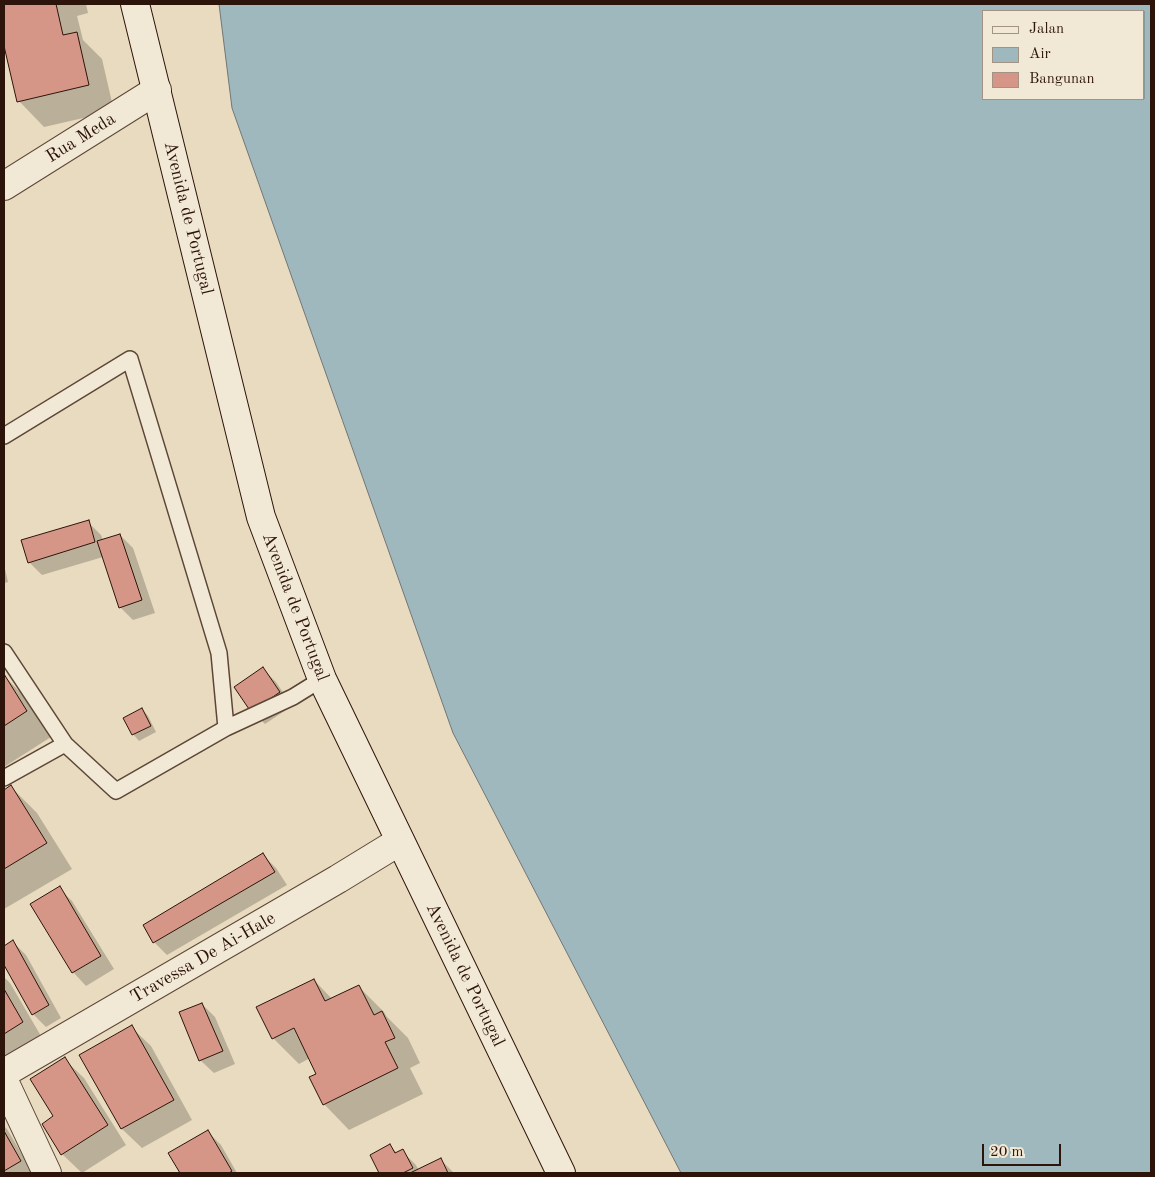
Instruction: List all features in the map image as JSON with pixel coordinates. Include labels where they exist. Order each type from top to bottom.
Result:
[{"type":"main road","name":"Avenida de Portugal","points":[[135,4],[261,517],[322,679],[561,1173]]},
{"type":"main road","name":"Rua Meda","points":[[4,186],[157,90]]},
{"type":"main road","name":"Travessa De Ai-Hale","points":[[4,1073],[338,880],[400,841]]},
{"type":"main road","points":[[4,1081],[47,1173]]},
{"type":"lane","points":[[4,436],[130,358],[218,653],[226,728]]},
{"type":"lane","points":[[4,652],[65,744],[116,791],[226,728],[292,697],[322,679]]},
{"type":"lane","points":[[4,778],[65,744]]},
{"type":"water","points":[[219,4],[1151,4],[1151,1173],[681,1173],[453,733],[232,108]]},
{"type":"building","points":[[4,4],[56,4],[63,35],[77,32],[89,85],[17,102],[4,46]]},
{"type":"building","points":[[89,520],[95,542],[28,563],[21,540]]},
{"type":"building","points":[[120,534],[142,600],[119,608],[97,541]]},
{"type":"building","points":[[263,667],[280,692],[251,712],[234,687]]},
{"type":"building","points":[[4,674],[27,711],[4,726]]},
{"type":"building","points":[[142,708],[151,726],[132,735],[123,718]]},
{"type":"building","points":[[11,785],[47,843],[4,869],[4,790]]},
{"type":"building","points":[[263,853],[275,872],[153,943],[143,925]]},
{"type":"building","points":[[60,886],[101,956],[72,973],[30,904]]},
{"type":"building","points":[[13,940],[49,1005],[32,1015],[4,965],[4,946]]},
{"type":"building","points":[[314,979],[325,1001],[359,985],[374,1015],[382,1011],[395,1038],[385,1042],[398,1068],[323,1105],[309,1077],[316,1074],[294,1028],[272,1039],[256,1007]]},
{"type":"building","points":[[4,989],[23,1022],[4,1034]]},
{"type":"building","points":[[202,1003],[223,1051],[199,1061],[179,1012]]},
{"type":"building","points":[[132,1025],[174,1100],[121,1129],[79,1055]]},
{"type":"building","points":[[65,1057],[108,1125],[61,1155],[42,1124],[53,1116],[30,1079]]},
{"type":"building","points":[[208,1130],[232,1171],[229,1173],[180,1173],[168,1153]]},
{"type":"building","points":[[4,1131],[21,1161],[4,1171]]},
{"type":"building","points":[[390,1144],[395,1153],[403,1149],[413,1168],[403,1173],[379,1173],[370,1155]]},
{"type":"building","points":[[441,1158],[448,1173],[410,1173]]}]
